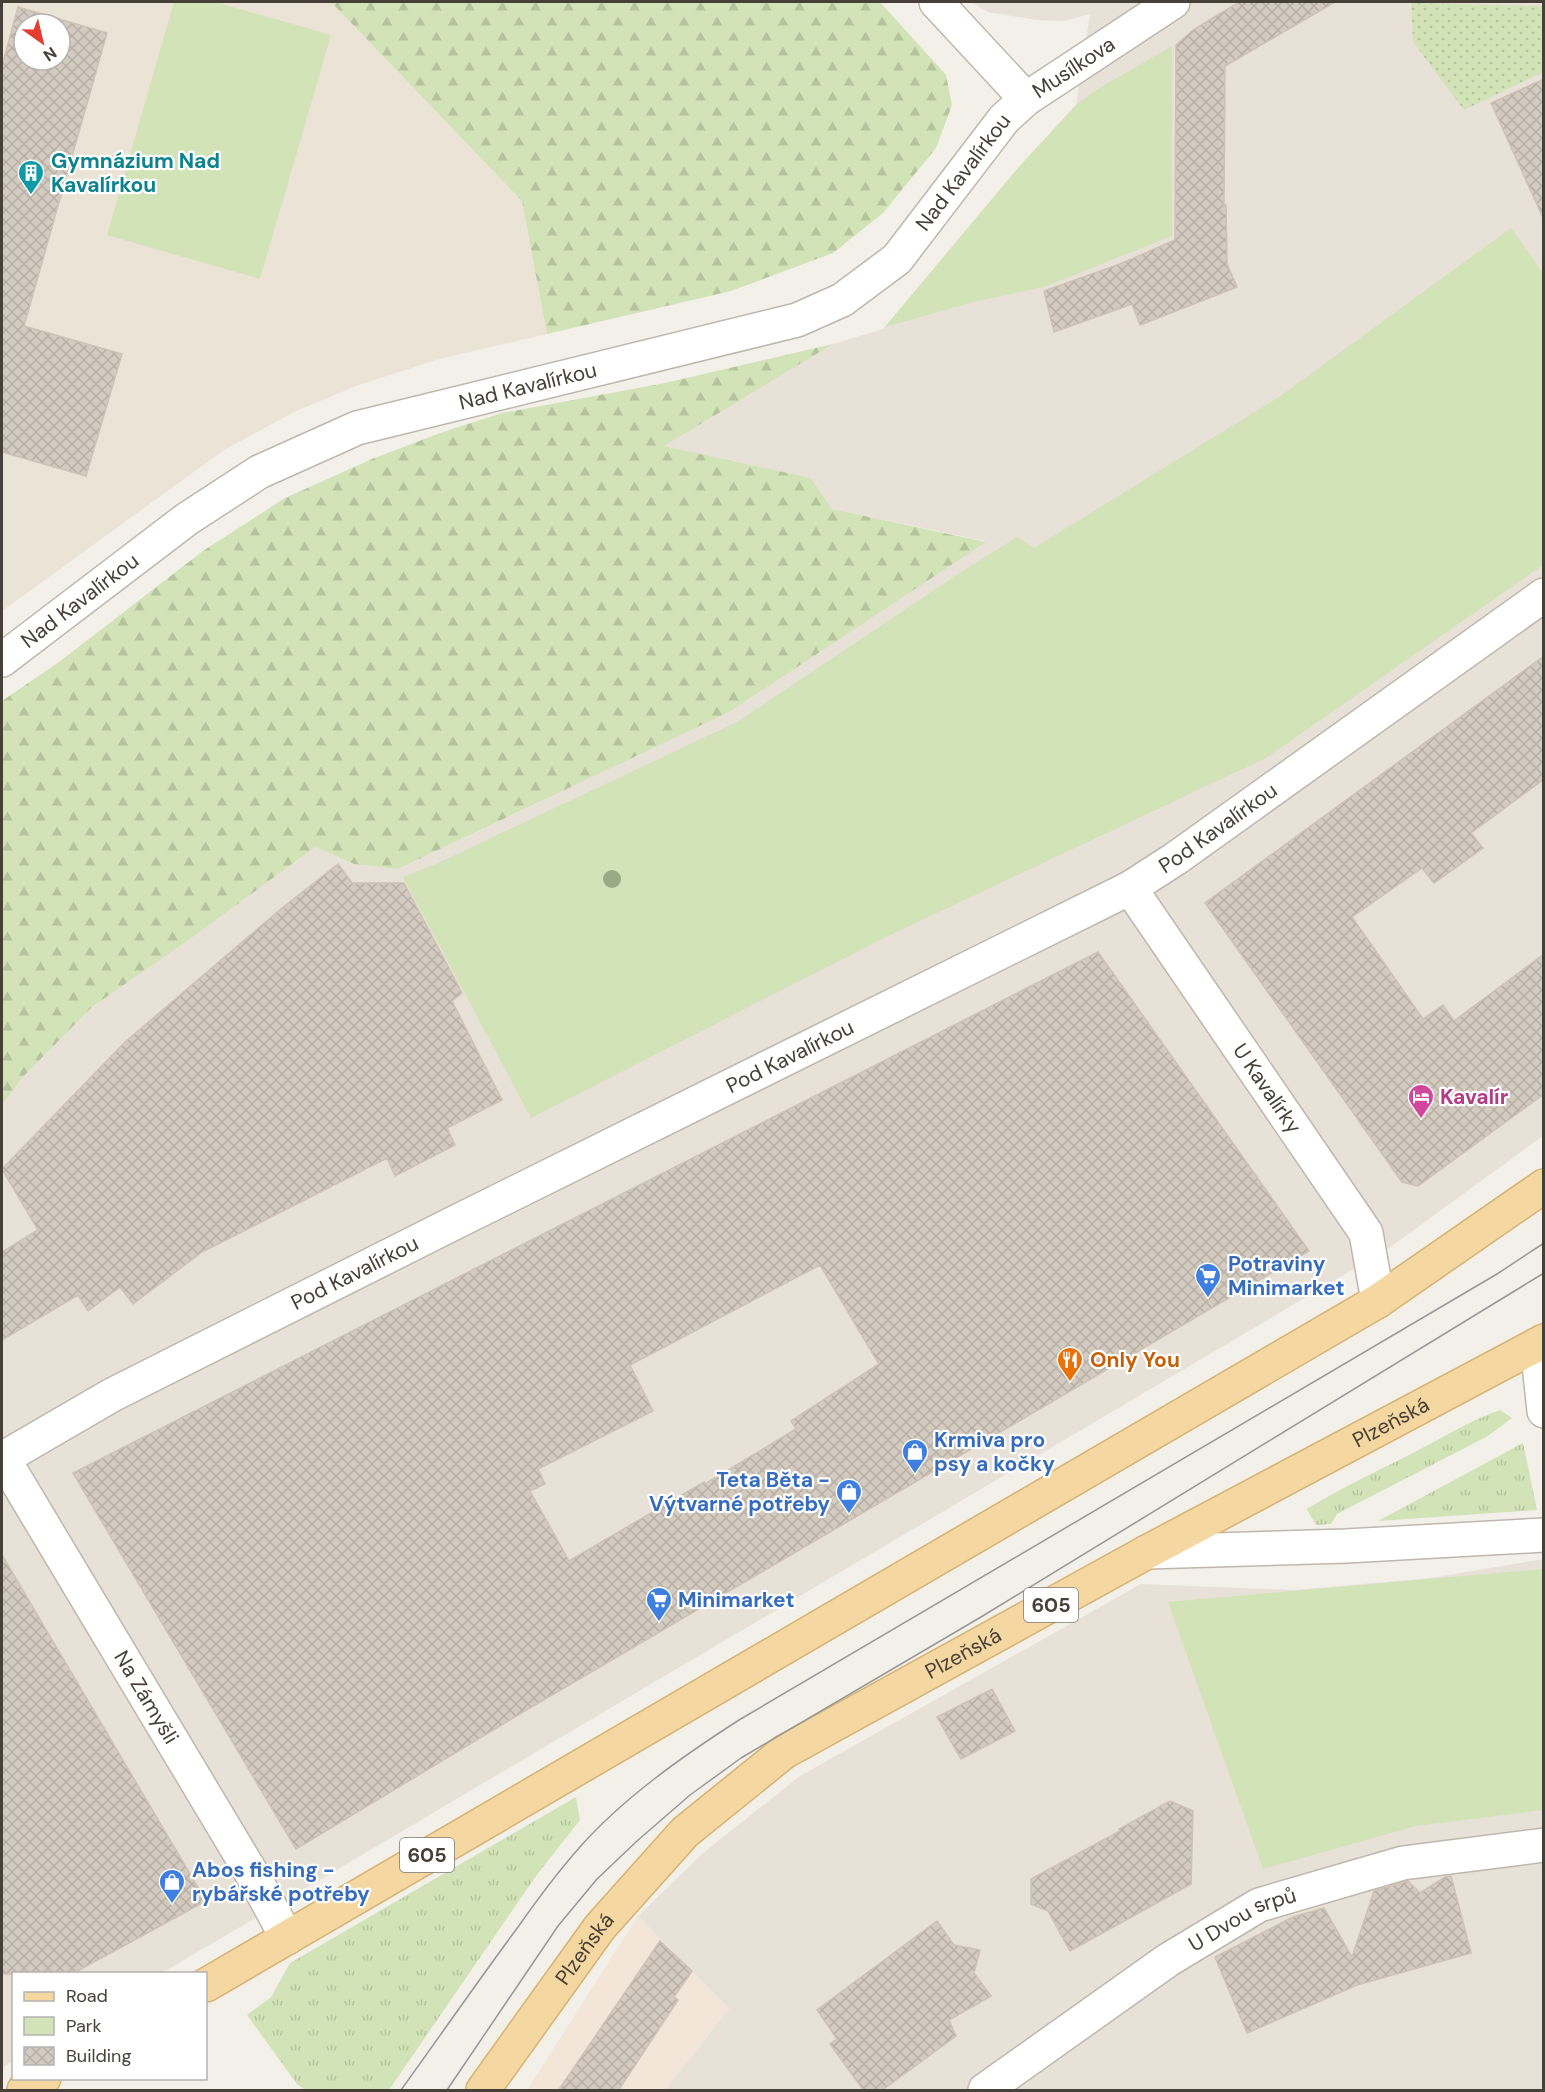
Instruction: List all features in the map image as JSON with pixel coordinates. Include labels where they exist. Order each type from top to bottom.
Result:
[{"type":"main road","name":"605","points":[[207,1984],[1378,1301],[1544,1186]]},
{"type":"main road","name":"Plzeňská","points":[[483,2091],[600,1927],[685,1832],[784,1752],[1147,1552],[1540,1343]]},
{"type":"main road","points":[[24,2091],[42,2080]]},
{"type":"street","name":"Musílkova","points":[[936,2],[1026,99],[1173,2]]},
{"type":"street","name":"Nad Kavalírkou","points":[[2,660],[187,519],[259,472],[357,428],[797,320],[842,300],[897,259],[1004,119],[1026,99]]},
{"type":"street","name":"Pod Kavalírkou","points":[[2,1459],[133,1384],[1130,888],[1175,859],[1544,595]]},
{"type":"street","name":"U Kavalírky","points":[[1130,888],[1366,1233],[1378,1301]]},
{"type":"street","points":[[1540,1343],[1544,1411]]},
{"type":"street","name":"Na Zámyšli","points":[[2,1459],[258,1884],[287,1938]]},
{"type":"street","points":[[1147,1552],[1346,1546],[1544,1535]]},
{"type":"street","name":"U Dvou srpů","points":[[985,2091],[1168,1960],[1259,1905],[1403,1863],[1544,1845]]},
{"type":"shaded area","points":[[2,2],[331,2],[522,201],[547,334],[439,359],[356,386],[294,412],[224,450],[2,611]]},
{"type":"shaded area","points":[[971,2],[1543,2],[1543,1136],[1389,1248],[164,1972],[12,1972],[12,2062],[2,2068],[2,1105],[22,1078],[92,1007],[193,937],[315,847],[354,864],[398,869],[540,802],[985,541],[832,509],[811,478],[663,446],[833,344],[883,329],[1018,168],[1076,105],[1090,14],[1064,21],[1037,20],[988,12]]},
{"type":"shaded area","points":[[1543,1559],[1543,2090],[665,2090],[729,2009],[638,1916],[703,1853],[800,1776],[1141,1584],[1294,1590],[1431,1578]]},
{"type":"shaded area","points":[[638,1916],[729,2009],[665,2090],[527,2090]]},
{"type":"green space","points":[[174,2],[215,2],[331,35],[260,279],[107,235]]},
{"type":"green space","points":[[331,2],[880,2],[946,75],[952,105],[936,148],[883,213],[833,253],[731,291],[547,334],[522,201]]},
{"type":"green space","points":[[1411,3],[1543,6],[1543,72],[1464,110],[1413,42]]},
{"type":"green space","points":[[1172,46],[1172,236],[1044,287],[977,301],[885,327],[1018,168],[1076,105],[1098,89]]},
{"type":"green space","points":[[1511,228],[1543,273],[1543,565],[1266,758],[884,938],[531,1118],[403,877],[436,864],[737,722],[1017,537],[1034,548],[1279,397]]},
{"type":"green space","points":[[833,344],[664,446],[811,478],[832,509],[986,542],[729,712],[398,869],[354,864],[315,847],[193,937],[92,1007],[22,1078],[2,1105],[2,701],[59,662],[203,551],[285,498],[372,459],[502,413],[665,383]]},
{"type":"green space","points":[[1500,1410],[1512,1418],[1488,1436],[1337,1514],[1331,1524],[1316,1525],[1307,1509],[1466,1424]]},
{"type":"green space","points":[[1523,1443],[1537,1510],[1378,1521]]},
{"type":"green space","points":[[1543,1569],[1543,1810],[1416,1826],[1263,1869],[1168,1602]]},
{"type":"green space","points":[[576,1797],[580,1820],[536,1876],[389,2090],[305,2090],[297,2084],[247,2015],[271,1997],[290,1963]]},
{"type":"building","points":[[1239,2],[1335,2],[1225,66],[1224,204],[1226,205],[1227,264],[1237,287],[1140,325],[1132,304],[1054,332],[1044,291],[1120,264],[1175,240],[1176,45],[1193,30]]},
{"type":"building","name":"Gymnázium Nad Kavalírkou","points":[[18,7],[35,12],[17,12]]},
{"type":"building","name":"Gymnázium Nad Kavalírkou","points":[[72,23],[107,33],[24,326],[122,354],[86,476],[2,452],[2,66],[12,29],[12,72],[72,72]]},
{"type":"building","points":[[1544,79],[1544,220],[1491,103]]},
{"type":"building","points":[[1544,656],[1544,779],[1471,833],[1483,848],[1434,883],[1422,868],[1352,917],[1423,1019],[1443,1005],[1454,1021],[1544,954],[1544,1094],[1418,1186],[1402,1182],[1205,903]]},
{"type":"building","points":[[338,864],[352,883],[404,883],[462,993],[452,1001],[502,1100],[447,1128],[455,1145],[395,1176],[387,1158],[202,1252],[133,1304],[120,1287],[88,1311],[78,1295],[2,1340],[2,1252],[38,1230],[2,1169],[124,1043],[282,908]]},
{"type":"building","points":[[1098,952],[1309,1251],[523,1712],[296,1849],[73,1473]],"holes":[[[820,1265],[879,1364],[791,1421],[796,1429],[705,1484],[704,1482],[569,1561],[530,1491],[545,1484],[538,1469],[653,1411],[630,1365]]]},
{"type":"building","points":[[2,1555],[206,1901],[76,1972],[2,1974]]},
{"type":"building","points":[[992,1689],[1015,1731],[961,1759],[937,1717]]},
{"type":"building","points":[[1170,1801],[1193,1811],[1191,1884],[1070,1951],[1048,1911],[1031,1904],[1031,1879]]},
{"type":"building","points":[[1451,1876],[1471,1953],[1357,1985],[1247,2033],[1215,1957],[1293,1917],[1324,1908],[1352,1957],[1374,1891],[1408,1881],[1420,1893],[1445,1877]]},
{"type":"building","points":[[937,1921],[954,1945],[980,1950],[974,1973],[991,1996],[949,2020],[956,2036],[881,2091],[864,2091],[830,2044],[837,2039],[817,2010]]},
{"type":"building","points":[[660,1941],[692,1971],[674,1997],[678,2000],[618,2091],[558,2091]]},
{"type":"tram line","points":[[401,2090],[532,1907],[571,1857],[615,1812],[675,1763],[739,1720],[1497,1274],[1544,1243]]},
{"type":"tram line","points":[[447,2090],[558,1926],[597,1879],[690,1795],[741,1758],[981,1617],[1544,1273]]},
{"type":"place","name":"Gymnázium Nad Kavalírkou","points":[[31,196]]},
{"type":"place","name":"Kavalír","points":[[1421,1120]]},
{"type":"place","name":"Potraviny Minimarket","points":[[1208,1299]]},
{"type":"place","name":"Only You","points":[[1070,1383]]},
{"type":"place","name":"Krmiva pro psy a kočky","points":[[915,1475]]},
{"type":"place","name":"Teta Běta - Výtvarné potřeby","points":[[849,1515]]},
{"type":"place","name":"Minimarket","points":[[659,1623]]},
{"type":"place","name":"Abos fishing - rybářské potřeby","points":[[172,1905]]}]
